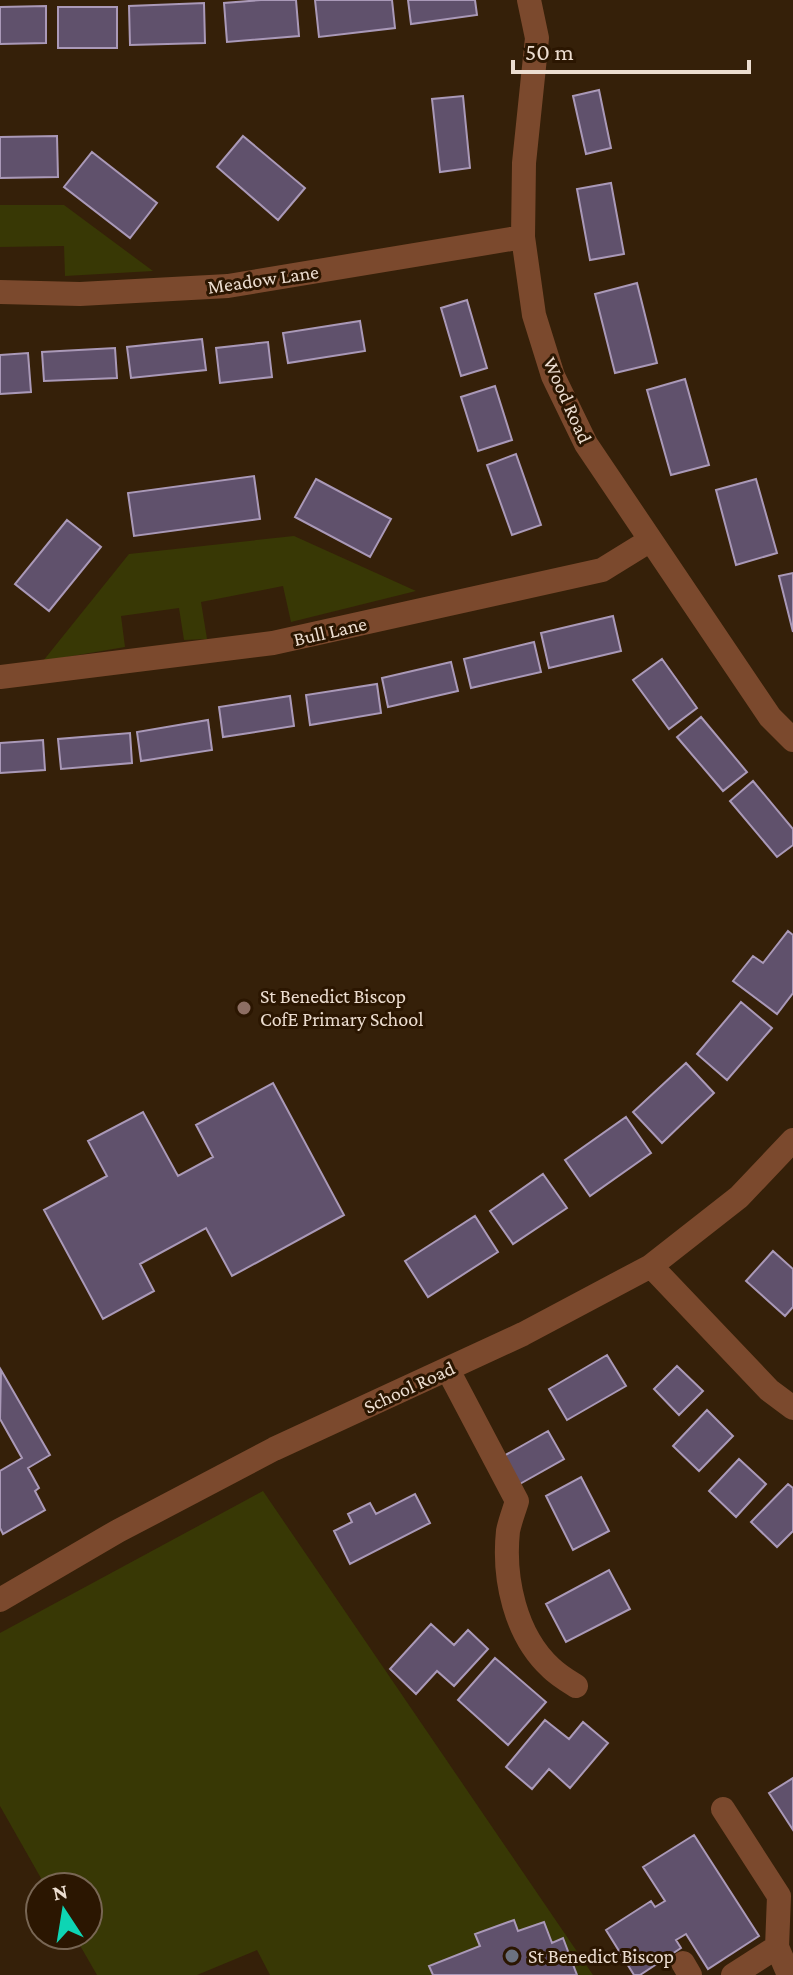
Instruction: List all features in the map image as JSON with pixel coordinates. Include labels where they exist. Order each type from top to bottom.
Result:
[{"type":"street","name":"Wood Road","points":[[529,0],[537,38],[524,163],[523,237],[534,315],[553,376],[586,444],[649,541],[770,717],[793,740]]},
{"type":"street","name":"Meadow Lane","points":[[0,292],[80,294],[228,286],[523,237]]},
{"type":"street","name":"Bull Lane","points":[[0,677],[273,643],[602,570],[649,541]]},
{"type":"street","name":"School Road","points":[[0,1600],[118,1531],[274,1449],[448,1370],[588,1301],[651,1266],[739,1197],[793,1140]]},
{"type":"street","points":[[651,1266],[769,1390],[793,1408]]},
{"type":"street","points":[[448,1370],[517,1501],[508,1530],[509,1572],[516,1614],[531,1643],[550,1668],[576,1686]]},
{"type":"street","points":[[723,1809],[779,1896],[777,1947],[789,1975]]},
{"type":"street","points":[[733,1975],[777,1947]]},
{"type":"shaded area","points":[[0,205],[64,205],[153,271],[65,276],[64,246],[0,247]]},
{"type":"shaded area","points":[[294,536],[416,591],[291,622],[283,586],[201,602],[207,639],[184,640],[179,608],[121,616],[125,647],[43,661],[129,554]]},
{"type":"shaded area","points":[[263,1491],[593,1975],[270,1975],[257,1950],[197,1975],[97,1975],[83,1951],[104,1951],[104,1871],[37,1871],[0,1806],[0,1633]]},
{"type":"building","points":[[296,0],[299,36],[227,42],[224,3]]},
{"type":"building","points":[[315,0],[392,0],[395,28],[319,37]]},
{"type":"building","points":[[408,0],[475,0],[477,15],[411,24]]},
{"type":"building","points":[[204,3],[205,43],[130,45],[129,6]]},
{"type":"building","points":[[46,6],[46,43],[0,44],[0,7]]},
{"type":"building","points":[[58,7],[117,7],[117,48],[58,48]]},
{"type":"building","points":[[599,90],[611,148],[586,154],[573,96]]},
{"type":"building","points":[[463,96],[470,168],[440,172],[432,99]]},
{"type":"building","points":[[57,136],[58,177],[0,178],[0,137]]},
{"type":"building","points":[[243,136],[305,188],[278,220],[217,167]]},
{"type":"building","points":[[92,152],[157,203],[130,238],[64,187]]},
{"type":"building","points":[[611,183],[624,254],[590,260],[577,189]]},
{"type":"building","points":[[637,283],[657,363],[615,373],[595,294]]},
{"type":"building","points":[[467,300],[487,368],[461,376],[441,308]]},
{"type":"building","points":[[360,321],[365,351],[288,363],[283,333]]},
{"type":"building","points":[[202,339],[206,370],[131,378],[127,347]]},
{"type":"building","points":[[268,342],[272,377],[220,383],[216,348]]},
{"type":"building","points":[[115,348],[117,378],[44,381],[42,352]]},
{"type":"building","points":[[28,353],[31,392],[0,394],[0,355]]},
{"type":"building","points":[[685,379],[709,465],[671,475],[647,390]]},
{"type":"building","points":[[495,386],[512,440],[478,451],[461,397]]},
{"type":"building","points":[[516,454],[541,525],[512,535],[487,465]]},
{"type":"building","points":[[254,476],[260,519],[134,536],[128,493]]},
{"type":"building","points":[[316,479],[391,519],[370,557],[295,517]]},
{"type":"building","points":[[756,479],[777,553],[736,565],[716,490]]},
{"type":"building","points":[[67,520],[101,547],[49,611],[15,584]]},
{"type":"building","points":[[793,573],[793,632],[779,576]]},
{"type":"building","points":[[613,616],[621,651],[549,668],[541,633]]},
{"type":"building","points":[[534,642],[541,672],[471,688],[464,659]]},
{"type":"building","points":[[662,659],[697,708],[669,729],[633,680]]},
{"type":"building","points":[[451,662],[458,691],[388,707],[382,678]]},
{"type":"building","points":[[377,684],[381,713],[310,725],[306,695]]},
{"type":"building","points":[[290,696],[294,726],[223,737],[219,707]]},
{"type":"building","points":[[701,717],[747,772],[723,791],[677,737]]},
{"type":"building","points":[[208,720],[212,750],[141,761],[137,732]]},
{"type":"building","points":[[130,733],[132,763],[61,769],[58,739]]},
{"type":"building","points":[[43,740],[45,770],[0,773],[0,743]]},
{"type":"building","points":[[753,781],[793,829],[793,845],[777,857],[730,801]]},
{"type":"building","points":[[788,931],[793,935],[793,993],[777,1014],[733,981],[753,956],[763,963]]},
{"type":"building","points":[[741,1002],[772,1028],[727,1080],[697,1054]]},
{"type":"building","points":[[686,1063],[714,1093],[662,1143],[633,1112]]},
{"type":"building","points":[[273,1083],[344,1215],[232,1276],[206,1228],[140,1264],[154,1291],[103,1319],[44,1210],[107,1176],[88,1141],[143,1112],[178,1176],[213,1157],[196,1125]]},
{"type":"building","points":[[626,1117],[651,1153],[590,1196],[565,1160]]},
{"type":"building","points":[[543,1174],[567,1208],[513,1244],[490,1211]]},
{"type":"building","points":[[475,1216],[498,1252],[428,1297],[405,1261]]},
{"type":"building","points":[[773,1251],[793,1269],[793,1307],[785,1316],[746,1281]]},
{"type":"building","points":[[607,1355],[626,1386],[567,1420],[549,1389]]},
{"type":"building","points":[[677,1366],[703,1391],[679,1415],[654,1389]]},
{"type":"building","points":[[1,1370],[50,1455],[28,1468],[39,1488],[35,1491],[45,1510],[3,1534],[0,1528],[0,1471],[22,1458],[0,1419]]},
{"type":"building","points":[[707,1410],[733,1436],[699,1471],[673,1446]]},
{"type":"building","points":[[548,1431],[564,1459],[518,1485],[502,1457]]},
{"type":"building","points":[[739,1459],[766,1484],[736,1517],[709,1491]]},
{"type":"building","points":[[581,1477],[609,1531],[573,1550],[546,1496]]},
{"type":"building","points":[[788,1484],[793,1488],[793,1531],[777,1547],[751,1522]]},
{"type":"building","points":[[415,1494],[430,1523],[350,1564],[334,1531],[352,1522],[348,1514],[370,1503],[376,1514]]},
{"type":"building","points":[[609,1570],[630,1609],[566,1642],[546,1604]]},
{"type":"building","points":[[431,1624],[454,1645],[468,1630],[488,1649],[454,1686],[437,1671],[416,1694],[390,1669]]},
{"type":"building","points":[[495,1658],[546,1702],[508,1745],[458,1700]]},
{"type":"building","points":[[545,1720],[569,1739],[583,1722],[608,1743],[570,1788],[549,1769],[532,1789],[506,1767]]},
{"type":"building","points":[[793,1778],[793,1830],[769,1793]]},
{"type":"building","points":[[694,1835],[759,1936],[708,1969],[686,1934],[676,1940],[681,1948],[640,1975],[634,1975],[606,1930],[651,1901],[655,1907],[665,1901],[643,1867]]},
{"type":"building","name":"St Benedict Biscop","points":[[514,1920],[518,1931],[544,1922],[552,1943],[563,1938],[577,1975],[433,1975],[429,1966],[480,1946],[475,1934]]},
{"type":"place","name":"St Benedict Biscop CofE Primary School","points":[[244,1008]]},
{"type":"place","name":"St Benedict Biscop","points":[[512,1956]]}]
